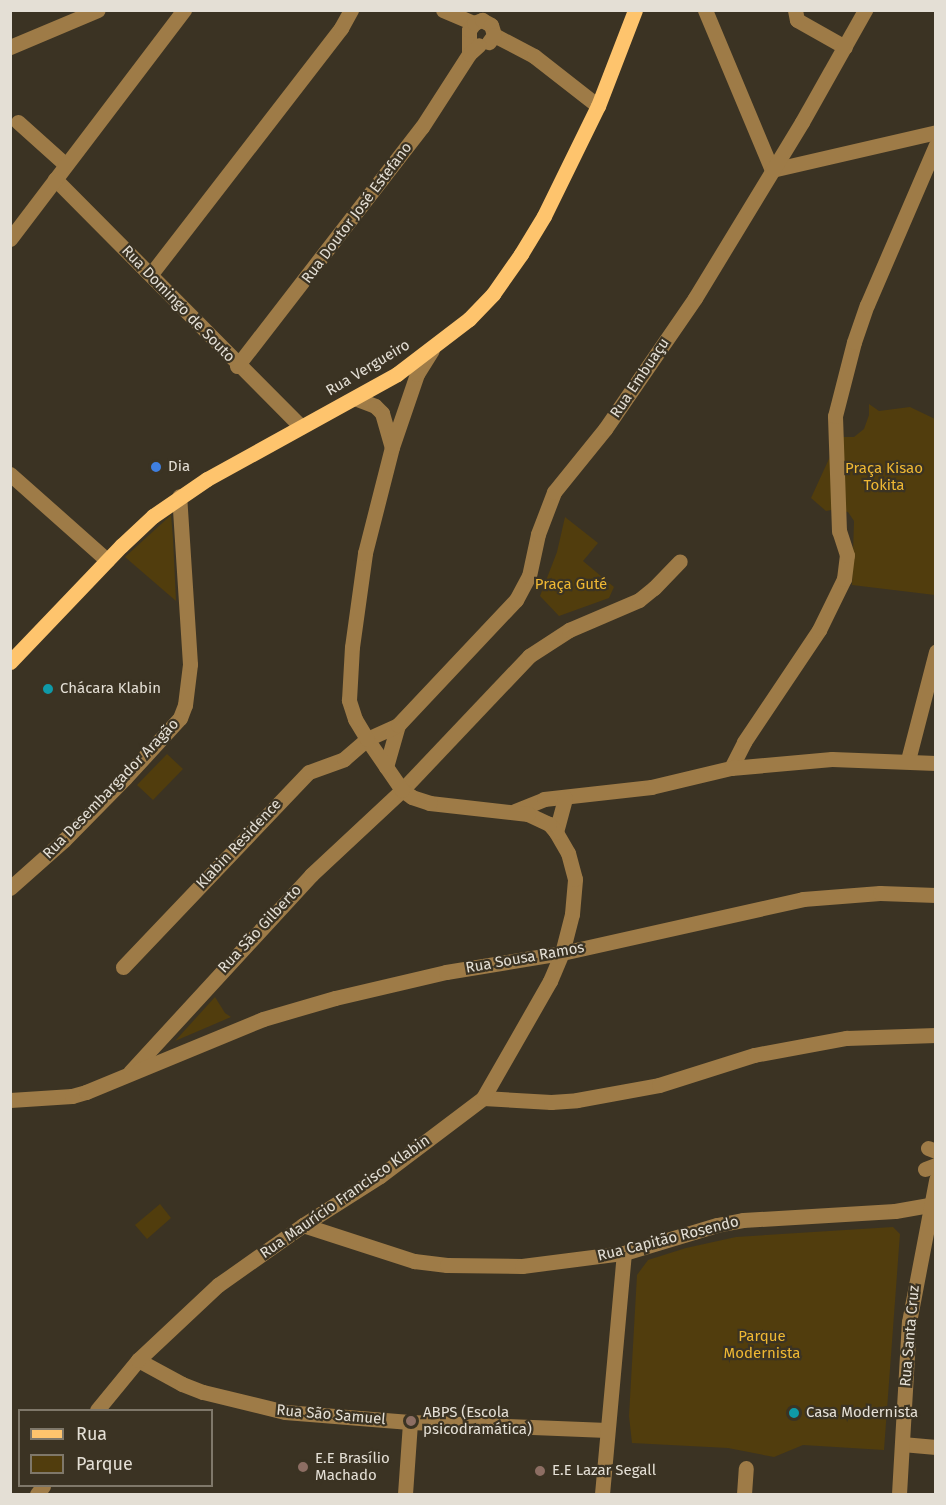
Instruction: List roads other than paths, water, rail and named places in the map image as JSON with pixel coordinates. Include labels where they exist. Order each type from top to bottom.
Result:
[{"type":"main road","name":"Rua Vergueiro","points":[[10,662],[144,523],[179,496],[357,399],[432,350],[470,319],[493,294],[521,254],[598,106],[635,10]]},
{"type":"street","points":[[13,44],[98,10]]},
{"type":"street","points":[[10,239],[184,10]]},
{"type":"street","points":[[151,274],[341,28],[351,10]]},
{"type":"street","points":[[443,10],[534,56],[598,106]]},
{"type":"street","points":[[705,10],[772,170],[936,132]]},
{"type":"street","points":[[795,10],[797,20],[845,47]]},
{"type":"street","name":"Rua Embuaçu","points":[[367,739],[398,725],[516,600],[529,576],[538,534],[554,492],[605,429],[695,298],[865,10]]},
{"type":"street","name":"Rua Doutor José Estefano","points":[[237,366],[422,127],[479,28]]},
{"type":"street","points":[[18,122],[66,165]]},
{"type":"street","points":[[731,768],[744,742],[819,630],[844,579],[848,555],[839,531],[835,416],[854,342],[867,305],[936,145]]},
{"type":"street","name":"Rua Domingo de Souto","points":[[56,180],[151,274],[237,366],[301,428]]},
{"type":"street","points":[[432,350],[417,374],[392,447],[365,553],[352,647],[349,700],[355,719],[367,739],[402,790],[412,797],[430,803],[515,811],[541,819],[556,832],[565,798]]},
{"type":"street","points":[[357,399],[375,406],[382,413],[392,447]]},
{"type":"street","points":[[10,474],[107,560]]},
{"type":"street","name":"Rua Desembargador Aragão","points":[[10,888],[64,840],[160,740],[183,711],[189,693],[190,664],[179,496]]},
{"type":"street","name":"Rua São Gilberto","points":[[126,1076],[311,874],[402,790],[529,656],[569,630],[639,600],[680,561]]},
{"type":"street","points":[[908,760],[936,652]]},
{"type":"street","name":"Rua Embuaçu","points":[[386,767],[398,725]]},
{"type":"street","name":"Klabin Residence","points":[[123,967],[309,772],[344,759],[367,739]]},
{"type":"street","points":[[515,811],[544,799],[651,787],[731,768],[832,759],[908,760],[936,763]]},
{"type":"street","name":"Rua Maurício Francisco Klabin","points":[[98,1409],[138,1360],[218,1286],[303,1225],[380,1176],[483,1098],[546,989],[562,953],[572,914],[574,879],[568,854],[556,832]]},
{"type":"street","name":"Rua Sousa Ramos","points":[[10,1100],[72,1096],[290,1010],[446,972],[562,953],[803,899],[880,893],[936,895]]},
{"type":"street","points":[[483,1098],[551,1102],[577,1100],[659,1085],[754,1055],[846,1038],[936,1035]]},
{"type":"street","name":"Rua Santa Cruz","points":[[899,1494],[909,1322],[930,1205],[932,1171]]},
{"type":"street","name":"Rua Capitão Rosendo","points":[[303,1225],[374,1250],[414,1261],[447,1265],[542,1265],[624,1253],[717,1225],[743,1220],[895,1211],[930,1205]]},
{"type":"street","name":"Rua Capitão Rosendo","points":[[895,1211],[926,1221]]},
{"type":"street","points":[[602,1494],[624,1253]]},
{"type":"street","name":"Rua São Samuel","points":[[138,1360],[182,1384],[259,1408],[410,1422],[607,1430]]},
{"type":"street","points":[[405,1494],[410,1422]]},
{"type":"street","points":[[902,1444],[936,1447]]},
{"type":"street","points":[[744,1494],[746,1468]]},
{"type":"place","name":"Dia","points":[[156,467]]},
{"type":"place","name":"Chácara Klabin","points":[[48,689]]},
{"type":"place","name":"Casa Modernista","points":[[794,1413]]},
{"type":"place","name":"ABPS (Escola psicodramática)","points":[[411,1421]]},
{"type":"place","name":"E.E Brasílio Machado","points":[[303,1467]]},
{"type":"place","name":"E.E Lazar Segall","points":[[540,1471]]},
{"type":"park label","name":"Praça Kisao Tokita","points":[[884,476]]},
{"type":"park label","name":"Praça Guté","points":[[571,585]]},
{"type":"park label","name":"Parque Modernista","points":[[762,1344]]}]
